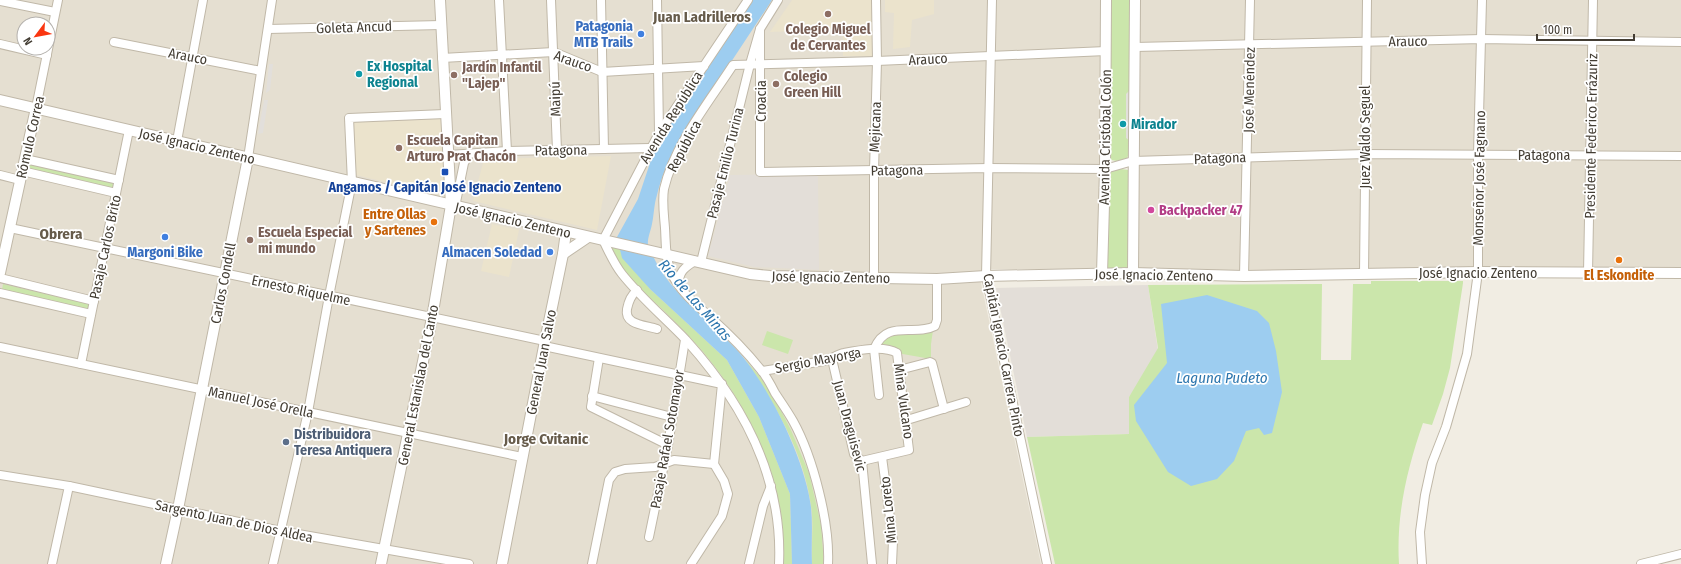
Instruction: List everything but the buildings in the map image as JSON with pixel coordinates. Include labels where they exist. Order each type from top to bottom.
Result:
[{"type":"street","name":"Rómulo Correa","points":[[55,16],[58,0]]},
{"type":"street","points":[[177,141],[203,0]]},
{"type":"street","name":"Carlos Condell","points":[[166,564],[248,158],[272,0]]},
{"type":"street","name":"General Estanislao del Canto","points":[[382,564],[453,206],[445,114],[440,0]]},
{"type":"street","points":[[499,0],[507,151]]},
{"type":"street","name":"Maipú","points":[[551,0],[557,150]]},
{"type":"street","points":[[601,0],[604,149]]},
{"type":"street","points":[[657,0],[659,133]]},
{"type":"street","name":"Avenida República","points":[[607,241],[650,148],[748,0]]},
{"type":"street","points":[[760,29],[778,0]]},
{"type":"street","name":"Mejicana","points":[[874,278],[874,171],[877,61],[876,0]]},
{"type":"street","name":"Capitán Ignacio Carrera Pinto","points":[[992,0],[992,56],[986,276],[1047,564]]},
{"type":"street","name":"Avenida Cristóbal Colón","points":[[1102,274],[1105,170],[1106,0]]},
{"type":"street","name":"Avenida Cristóbal Colón","points":[[1133,273],[1135,0]]},
{"type":"street","name":"José Menéndez","points":[[1244,276],[1250,0]]},
{"type":"street","name":"Juez Waldo Seguel","points":[[1364,274],[1367,0]]},
{"type":"street","name":"Monseñor José Fagnano","points":[[1422,564],[1420,532],[1425,495],[1432,463],[1446,426],[1467,354],[1478,272],[1478,154],[1482,0]]},
{"type":"street","name":"Presidente Federico Errázuriz","points":[[1588,272],[1593,0]]},
{"type":"street","points":[[3,1],[56,12]]},
{"type":"street","name":"Goleta Ancud","points":[[268,29],[441,25]]},
{"type":"street","name":"Pasaje Emilio Turina","points":[[698,262],[760,29]]},
{"type":"street","name":"Croacia","points":[[760,29],[760,172]]},
{"type":"street","name":"Arauco","points":[[1135,47],[1482,39],[1681,42]]},
{"type":"street","name":"Arauco","points":[[114,42],[261,71]]},
{"type":"street","points":[[0,44],[16,48]]},
{"type":"street","name":"Arauco","points":[[750,64],[877,61],[1106,51]]},
{"type":"street","name":"Arauco","points":[[442,58],[554,52],[602,72],[658,70],[704,66]]},
{"type":"street","name":"Rómulo Correa","points":[[0,273],[2,250],[10,228],[47,56]]},
{"type":"street","name":"República","points":[[662,253],[664,189],[670,170],[686,137],[733,65],[750,64]]},
{"type":"street","name":"José Ignacio Zenteno","points":[[0,100],[750,274],[770,276],[937,279],[986,276],[1133,273],[1244,276],[1478,272],[1681,273]]},
{"type":"street","points":[[273,564],[308,412],[352,182],[349,118],[445,114]]},
{"type":"street","name":"Pasaje Carlos Brito","points":[[81,364],[129,130]]},
{"type":"street","name":"Patagona","points":[[448,155],[507,151],[650,148]]},
{"type":"street","points":[[453,206],[464,163],[469,154]]},
{"type":"street","name":"Patagona","points":[[760,172],[989,168],[1105,170],[1133,161],[1247,156],[1478,154],[1681,156]]},
{"type":"street","points":[[25,159],[119,180]]},
{"type":"street","points":[[0,175],[21,176],[116,193]]},
{"type":"street","name":"Ernesto Riquelme","points":[[10,228],[432,318],[599,358],[722,384]]},
{"type":"street","name":"General Juan Salvo","points":[[502,564],[544,344],[563,254],[566,232]]},
{"type":"street","points":[[563,254],[588,237]]},
{"type":"street","points":[[607,241],[622,274],[685,340],[722,384],[757,447],[771,486],[776,507],[779,529],[779,564]]},
{"type":"street","points":[[662,253],[679,285],[690,299],[740,346],[762,371],[794,422],[819,492],[829,554],[828,564]]},
{"type":"street","points":[[679,285],[678,278],[684,268],[698,262]]},
{"type":"street","points":[[0,278],[94,301]]},
{"type":"street","points":[[879,395],[874,349],[876,343],[893,331],[927,329],[934,326],[938,320],[937,279]]},
{"type":"street","points":[[637,290],[630,297],[626,313],[627,317],[631,322],[657,328]]},
{"type":"street","points":[[0,293],[91,314]]},
{"type":"street","name":"Pasaje Rafael Sotomayor","points":[[649,537],[668,445],[685,340]]},
{"type":"street","name":"Manuel José Orella","points":[[0,348],[522,457]]},
{"type":"street","name":"Sergio Mayorga","points":[[762,371],[832,359],[844,353],[874,349],[892,350],[897,353]]},
{"type":"street","name":"Mina Vulcano","points":[[882,457],[910,450],[897,353]]},
{"type":"street","points":[[599,358],[591,407],[668,445]]},
{"type":"street","name":"Juan Draguisevic","points":[[832,359],[854,454],[862,461],[872,564]]},
{"type":"street","points":[[899,370],[930,362],[932,363],[944,408]]},
{"type":"street","points":[[691,564],[722,516],[728,494],[724,481],[714,464],[722,384]]},
{"type":"street","points":[[592,396],[672,416]]},
{"type":"street","points":[[907,420],[966,402]]},
{"type":"street","points":[[862,461],[882,457]]},
{"type":"street","name":"Mina Loreto","points":[[882,457],[893,541],[892,564]]},
{"type":"street","points":[[592,564],[609,480],[615,472],[625,469],[655,467],[674,460],[714,464]]},
{"type":"street","name":"Sargento Juan de Dios Aldea","points":[[0,475],[69,486],[281,531],[469,564]]},
{"type":"street","points":[[52,564],[69,486]]},
{"type":"street","points":[[749,564],[763,506],[771,486]]},
{"type":"street","points":[[1641,564],[1681,554]]},
{"type":"shaded area","points":[[0,0],[1101,0],[1099,269],[982,269],[981,283],[1041,564],[0,564]]},
{"type":"shaded area","name":"Colegio Miguel de Cervantes","points":[[792,0],[875,0],[873,56],[843,56],[843,29],[770,32]]},
{"type":"shaded area","name":"Colegio Miguel de Cervantes","points":[[885,0],[934,0],[934,14],[912,20],[910,47],[893,49],[894,13],[885,12]]},
{"type":"shaded area","points":[[1139,0],[1681,0],[1681,267],[1143,271],[1139,268]]},
{"type":"shaded area","points":[[269,64],[273,64],[270,90],[266,93]]},
{"type":"shaded area","points":[[1130,90],[1130,141],[1126,138],[1126,94]]},
{"type":"shaded area","points":[[264,100],[268,100],[263,133],[258,134]]},
{"type":"shaded area","name":"Escuela Capitan Arturo Prat Chacón","points":[[443,117],[448,197],[356,175],[351,120]]},
{"type":"shaded area","points":[[611,156],[597,230],[473,201],[484,159]]},
{"type":"shaded area","points":[[818,174],[819,270],[754,267],[708,256],[730,175]]},
{"type":"shaded area","points":[[492,224],[519,230],[509,277],[481,271]]},
{"type":"shaded area","points":[[1148,285],[1159,357],[1129,397],[1129,434],[1027,437],[996,288]]},
{"type":"green space","points":[[1108,0],[1132,0],[1129,154],[1127,158],[1117,161],[1111,160],[1107,155]]},
{"type":"green space","points":[[28,162],[114,182],[113,189],[26,168]]},
{"type":"green space","points":[[1121,169],[1129,170],[1129,266],[1126,269],[1108,269],[1104,266],[1107,177],[1112,171]]},
{"type":"green space","points":[[609,245],[620,249],[650,289],[727,360],[759,417],[790,494],[792,564],[783,564],[782,531],[777,499],[769,468],[758,438],[743,409],[707,356],[628,276],[619,265]]},
{"type":"green space","points":[[1371,281],[1463,281],[1450,368],[1443,394],[1432,425],[1423,423],[1412,458],[1404,492],[1399,528],[1399,564],[1055,564],[1027,437],[1129,434],[1129,397],[1158,348],[1148,285],[1322,284],[1321,360],[1351,360],[1353,284],[1371,284]]},
{"type":"green space","points":[[3,284],[89,304],[88,311],[2,290]]},
{"type":"green space","points":[[933,330],[931,359],[897,353],[893,346],[876,343],[884,336]]},
{"type":"green space","points":[[767,331],[793,340],[788,354],[762,345]]},
{"type":"green space","points":[[744,358],[761,378],[778,405],[791,430],[809,473],[821,525],[824,564],[812,564],[811,506],[802,466],[795,447],[777,410]]},
{"type":"water","points":[[752,0],[772,0],[675,147],[665,170],[655,202],[648,246],[661,270],[680,295],[737,350],[749,365],[773,403],[784,424],[801,467],[811,507],[812,564],[792,564],[790,494],[759,417],[727,360],[650,289],[622,258],[617,237],[638,199],[659,141]]},
{"type":"water","name":"Laguna Pudeto","points":[[1207,295],[1257,311],[1269,323],[1276,351],[1282,392],[1272,433],[1264,435],[1259,428],[1246,431],[1234,461],[1217,479],[1191,486],[1168,472],[1136,421],[1134,405],[1167,363],[1161,304]]},
{"type":"place","name":"Colegio Miguel de Cervantes","points":[[828,14]]},
{"type":"place","name":"Patagonia MTB Trails","points":[[641,34]]},
{"type":"place","name":"Ex Hospital Regional","points":[[359,74]]},
{"type":"place","name":"Jardín Infantil \"Lajep\"","points":[[454,75]]},
{"type":"place","name":"Colegio Green Hill","points":[[776,84]]},
{"type":"place","name":"Mirador","points":[[1123,124]]},
{"type":"place","name":"Escuela Capitan Arturo Prat Chacón","points":[[399,148]]},
{"type":"place","name":"Angamos / Capitán José Ignacio Zenteno","points":[[445,172]]},
{"type":"place","name":"Backpacker 47","points":[[1151,210]]},
{"type":"place","name":"Entre Ollas y Sartenes","points":[[434,222]]},
{"type":"place","name":"Margoni Bike","points":[[165,237]]},
{"type":"place","name":"Escuela Especial mi mundo","points":[[250,240]]},
{"type":"place","name":"Almacen Soledad","points":[[550,252]]},
{"type":"place","name":"El Eskondite","points":[[1619,260]]},
{"type":"place","name":"Distribuidora Teresa Antiquera","points":[[286,442]]},
{"type":"district","name":"Juan Ladrilleros","points":[[702,17]]},
{"type":"district","name":"Obrera","points":[[61,234]]},
{"type":"district","name":"Jorge Cvitanic","points":[[546,439]]},
{"type":"water label","name":"Río de Las Minas","points":[[695,300]]}]
